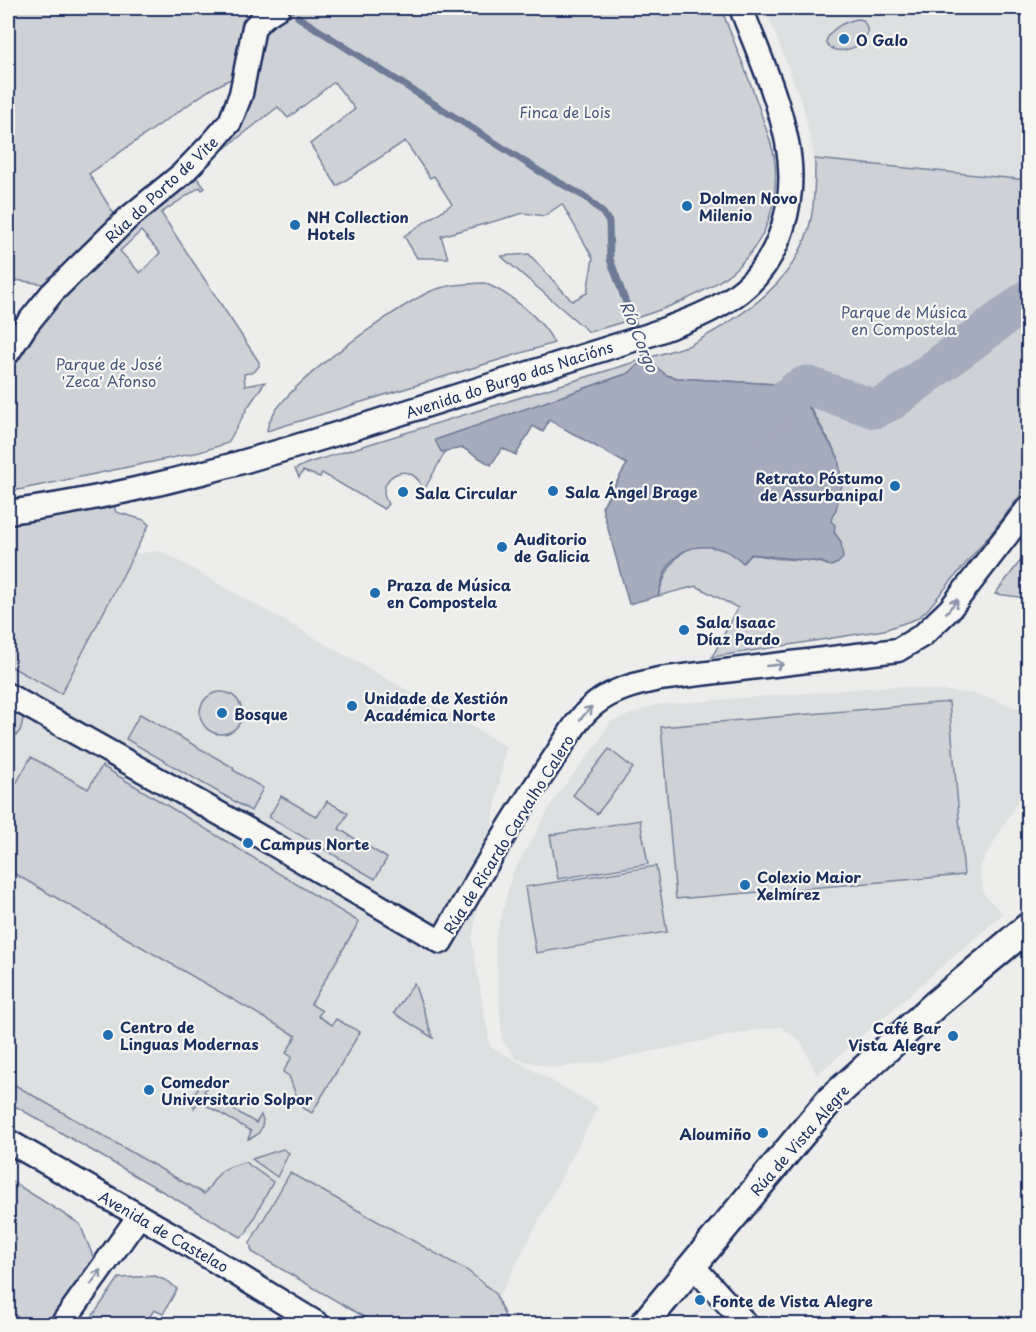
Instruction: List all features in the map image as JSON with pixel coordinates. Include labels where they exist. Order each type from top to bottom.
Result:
[{"type":"main road","name":"Rúa de Vista Alegre","points":[[644,1324],[829,1101],[936,1004],[1029,927]]},
{"type":"street","name":"Rúa do Porto de Vite","points":[[8,354],[27,324],[52,293],[127,219],[182,174],[230,122],[241,94],[254,27],[278,8]]},
{"type":"street","name":"Avenida do Burgo das Nacións","points":[[8,512],[78,501],[244,461],[307,443],[641,338],[684,323],[733,298],[771,257],[782,233],[790,174],[787,143],[773,92],[741,8]]},
{"type":"street","name":"Rúa de Ricardo Carvalho Calero","points":[[8,695],[247,829],[441,942],[534,787],[581,718],[593,705],[608,695],[627,687],[659,679],[898,650],[923,635],[950,609],[1029,508]]},
{"type":"street","name":"Avenida de Castelao","points":[[8,1141],[139,1216],[318,1324]]},
{"type":"street","points":[[62,1324],[139,1216]]},
{"type":"street","points":[[693,1266],[746,1324]]},
{"type":"shaded area","points":[[765,8],[1028,8],[1028,180],[815,159],[802,103]]},
{"type":"shaded area","name":"Campus Norte","points":[[161,551],[506,746],[472,940],[490,1046],[598,1107],[485,1324],[438,1324],[228,1224],[8,1102],[8,563]]},
{"type":"shaded area","name":"Colexio Maior Xelmírez","points":[[894,686],[978,694],[1026,711],[1028,714],[1028,777],[1025,789],[979,868],[984,894],[1003,914],[817,1075],[801,1042],[781,1027],[761,1029],[601,1062],[554,1068],[516,1059],[502,1040],[495,940],[512,874],[557,795],[600,740],[610,722],[655,705]]},
{"type":"green space","points":[[8,8],[262,8],[238,75],[208,91],[89,174],[116,217],[43,284],[8,279]]},
{"type":"green space","points":[[300,8],[721,8],[771,142],[775,163],[773,203],[762,235],[744,261],[719,282],[657,311],[589,332],[501,256],[529,254],[572,301],[587,293],[593,258],[562,204],[544,216],[524,213],[441,236],[448,258],[417,258],[404,236],[452,204],[434,176],[430,178],[405,141],[337,186],[310,144],[355,109],[334,82],[288,118],[278,107],[193,173],[205,188],[202,190],[200,187],[161,213],[259,362],[254,372],[244,374],[245,386],[265,382],[228,443],[200,452],[8,492],[8,365],[45,311],[213,152],[259,35],[272,24]],"holes":[[[141,231],[160,253],[140,273],[120,251]]]},
{"type":"green space","points":[[857,19],[863,20],[867,28],[864,39],[847,50],[835,50],[830,47],[826,42],[834,29]]},
{"type":"green space","name":"Parque de Música en Compostela","points":[[815,159],[1028,180],[1028,485],[927,610],[916,619],[884,630],[712,657],[738,608],[696,586],[658,596],[670,567],[683,552],[702,546],[717,547],[737,556],[757,555],[814,561],[827,565],[841,542],[831,522],[838,457],[804,396],[792,385],[677,378],[666,375],[646,359],[690,345],[710,334],[748,309],[781,279],[794,262],[804,242],[811,219]]},
{"type":"green space","points":[[484,283],[524,307],[542,324],[554,343],[267,431],[273,415],[288,396],[310,375],[363,333],[412,301],[436,289]]},
{"type":"green space","points":[[644,359],[629,373],[436,440],[441,451],[445,452],[423,492],[419,481],[412,474],[404,472],[396,474],[385,486],[384,494],[388,504],[384,509],[322,473],[320,477],[303,471],[299,477],[295,469],[308,463]]},
{"type":"green space","points":[[114,506],[116,512],[144,520],[149,525],[61,694],[8,665],[8,524]]},
{"type":"green space","points":[[1028,551],[1028,598],[995,594]]},
{"type":"green space","points":[[221,692],[236,698],[242,713],[236,728],[221,734],[206,728],[200,713],[206,698]]},
{"type":"green space","points":[[949,702],[964,875],[676,899],[661,727]]},
{"type":"green space","points":[[8,704],[18,710],[23,717],[20,731],[12,737],[8,737]]},
{"type":"green space","points":[[140,714],[234,768],[233,770],[263,788],[251,811],[126,739]]},
{"type":"green space","points":[[609,749],[633,768],[597,814],[573,795]]},
{"type":"green space","points":[[31,757],[88,789],[102,766],[359,922],[311,1004],[322,1011],[318,1016],[332,1025],[336,1019],[360,1032],[312,1113],[300,1106],[289,1076],[283,1072],[292,1057],[286,1053],[296,1036],[8,870],[8,798]]},
{"type":"green space","points":[[281,796],[317,817],[327,801],[348,813],[339,829],[387,858],[375,879],[269,817]]},
{"type":"green space","points":[[640,820],[648,864],[558,879],[550,835]]},
{"type":"green space","points":[[656,866],[667,932],[536,953],[525,887]]},
{"type":"green space","points":[[414,983],[433,1038],[394,1013]]},
{"type":"green space","points":[[8,1081],[204,1194],[224,1170],[245,1162],[273,1182],[246,1233],[241,1237],[8,1102]]},
{"type":"green space","points":[[201,1085],[208,1085],[204,1092],[256,1123],[261,1115],[263,1120],[259,1132],[248,1139],[251,1131],[199,1101],[194,1108],[192,1098]]},
{"type":"green space","points":[[283,1149],[289,1153],[277,1177],[252,1159]]},
{"type":"green space","points":[[290,1173],[468,1271],[495,1293],[506,1319],[503,1324],[376,1324],[252,1252],[250,1243]]},
{"type":"green space","points":[[8,1179],[80,1224],[94,1259],[46,1324],[8,1324]]},
{"type":"green space","points":[[155,1276],[169,1282],[177,1289],[163,1314],[154,1310],[145,1324],[87,1324],[119,1278]]},
{"type":"water","points":[[646,358],[666,375],[677,378],[792,385],[798,389],[838,457],[842,484],[831,521],[835,525],[834,532],[841,542],[843,558],[838,563],[831,566],[821,562],[751,554],[743,563],[726,551],[716,548],[695,548],[685,551],[669,565],[658,596],[629,604],[602,507],[627,464],[549,420],[543,432],[533,426],[516,455],[502,448],[491,465],[463,448],[441,452],[435,440],[629,373]]},
{"type":"waterway","name":"Río Corgo","points":[[298,17],[539,171],[587,198],[603,213],[609,222],[610,259],[646,358]]},
{"type":"waterway","name":"Río Corgo","points":[[757,422],[806,385],[875,409],[893,400],[1028,299]]},
{"type":"place","name":"O Galo","points":[[844,39]]},
{"type":"place","name":"Dolmen Novo Milenio","points":[[687,206]]},
{"type":"place","name":"NH Collection Hotels","points":[[295,225]]},
{"type":"place","name":"Retrato Póstumo de Assurbanipal","points":[[895,486]]},
{"type":"place","name":"Sala Ángel Brage","points":[[553,491]]},
{"type":"place","name":"Sala Circular","points":[[403,492]]},
{"type":"place","name":"Auditorio de Galicia","points":[[502,547]]},
{"type":"place","name":"Praza de Música en Compostela","points":[[375,593]]},
{"type":"place","name":"Sala Isaac Díaz Pardo","points":[[684,630]]},
{"type":"place","name":"Unidade de Xestión Académica Norte","points":[[352,706]]},
{"type":"place","name":"Bosque","points":[[222,713]]},
{"type":"place","name":"Campus Norte","points":[[248,843]]},
{"type":"place","name":"Colexio Maior Xelmírez","points":[[745,885]]},
{"type":"place","name":"Centro de Linguas Modernas","points":[[108,1035]]},
{"type":"place","name":"Café Bar Vista Alegre","points":[[953,1036]]},
{"type":"place","name":"Comedor Universitario Solpor","points":[[149,1090]]},
{"type":"place","name":"Aloumiño","points":[[763,1133]]},
{"type":"place","name":"Fonte de Vista Alegre","points":[[700,1300]]},
{"type":"park label","name":"Finca de Lois","points":[[565,111]]},
{"type":"park label","name":"Parque de José 'Zeca' Afonso","points":[[109,372]]}]
